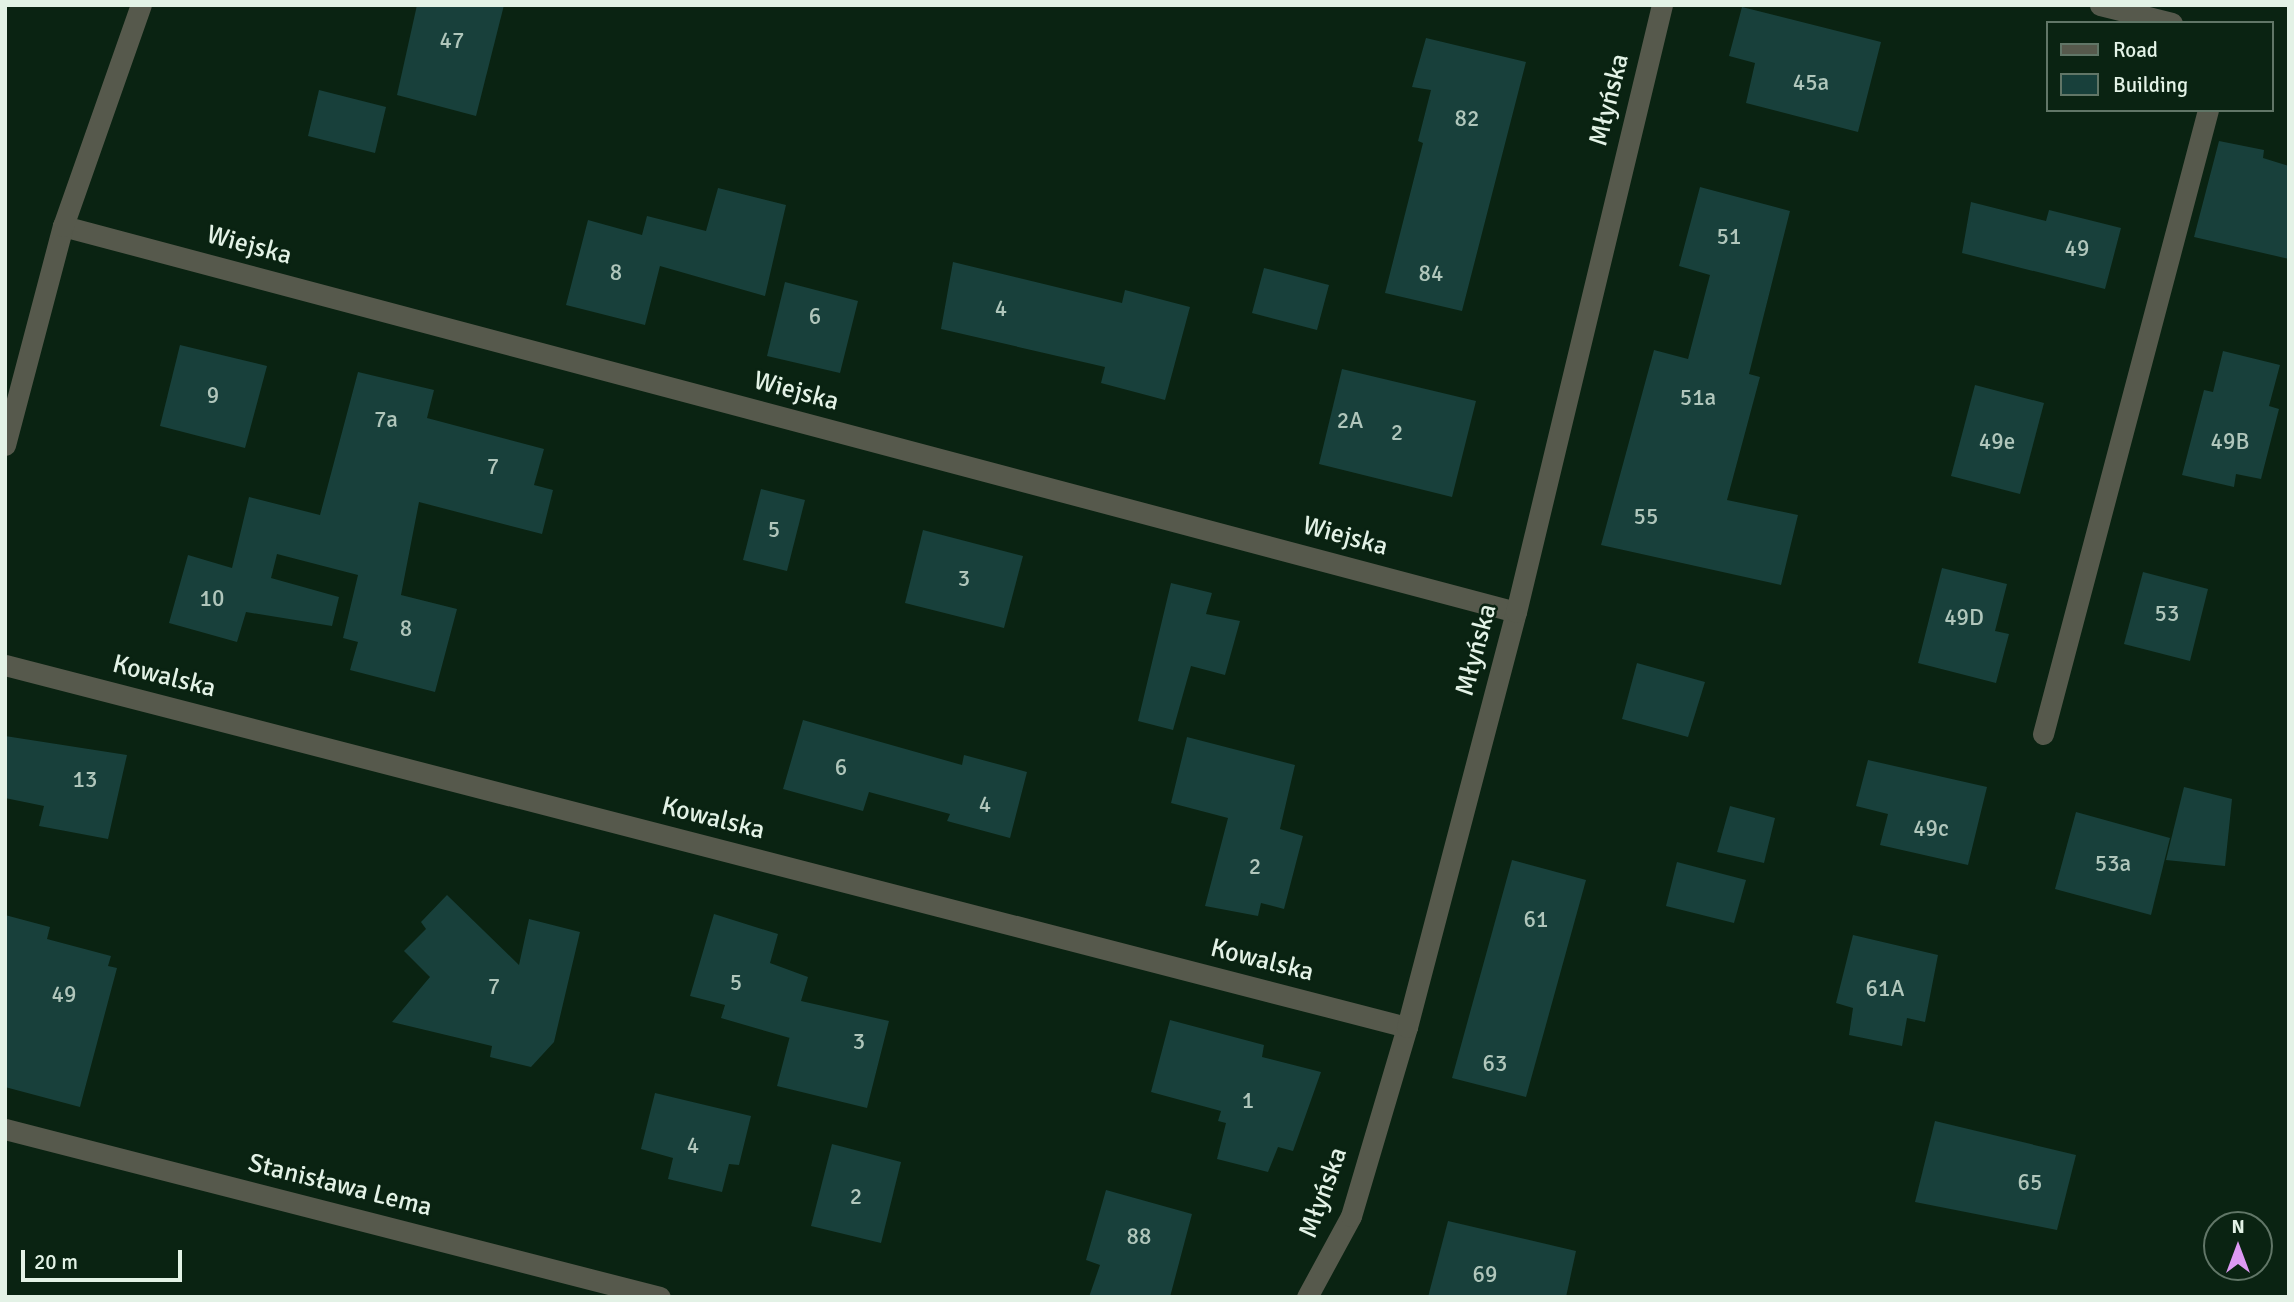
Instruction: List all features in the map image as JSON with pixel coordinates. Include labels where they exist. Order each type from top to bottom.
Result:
[{"type":"street","points":[[5,445],[63,226],[141,5]]},
{"type":"street","name":"Młyńska","points":[[1307,1297],[1351,1216],[1407,1027],[1516,612],[1662,5]]},
{"type":"street","points":[[2100,5],[2164,21]]},
{"type":"street","points":[[2043,734],[2207,112]]},
{"type":"street","name":"Wiejska","points":[[63,226],[1516,612]]},
{"type":"street","name":"Kowalska","points":[[5,665],[1407,1027]]},
{"type":"street","name":"Stanisława Lema","points":[[5,1129],[660,1297]]},
{"type":"building","points":[[417,5],[504,5],[476,116],[397,95]]},
{"type":"building","points":[[1742,7],[1881,42],[1858,132],[1746,103],[1755,63],[1729,56]]},
{"type":"building","points":[[1426,38],[1526,62],[1462,311],[1385,293],[1423,143],[1418,141],[1431,90],[1412,87]]},
{"type":"building","points":[[319,90],[386,107],[375,153],[308,136]]},
{"type":"building","points":[[2219,141],[2264,150],[2263,158],[2289,166],[2289,259],[2194,237]]},
{"type":"building","points":[[1700,187],[1790,211],[1749,374],[1760,377],[1727,500],[1798,515],[1781,585],[1601,545],[1654,350],[1688,359],[1710,275],[1679,266]]},
{"type":"building","points":[[718,188],[786,205],[765,296],[660,266],[645,325],[566,305],[588,220],[642,235],[647,216],[706,231]]},
{"type":"building","points":[[1971,202],[2046,221],[2049,210],[2121,228],[2105,289],[1962,253]]},
{"type":"building","points":[[953,262],[1122,303],[1125,290],[1190,307],[1165,400],[1101,383],[1105,367],[941,329]]},
{"type":"building","points":[[1264,268],[1329,285],[1317,330],[1252,313]]},
{"type":"building","points":[[785,282],[858,301],[840,373],[767,356]]},
{"type":"building","points":[[180,345],[267,366],[245,448],[160,426]]},
{"type":"building","points":[[2223,351],[2280,365],[2269,406],[2279,409],[2261,479],[2236,474],[2234,487],[2182,475],[2204,390],[2213,392]]},
{"type":"building","points":[[1342,369],[1476,401],[1452,497],[1319,464]]},
{"type":"building","points":[[358,372],[434,390],[427,418],[544,449],[534,485],[553,490],[542,534],[419,502],[401,595],[457,609],[435,692],[350,670],[358,642],[343,638],[358,575],[277,554],[271,578],[339,597],[332,626],[246,612],[237,642],[169,623],[188,555],[232,568],[249,497],[320,515]]},
{"type":"building","points":[[1975,385],[2044,403],[2020,494],[1951,476]]},
{"type":"building","points":[[761,489],[805,500],[787,571],[743,560]]},
{"type":"building","points":[[923,530],[1023,556],[1004,628],[905,603]]},
{"type":"building","points":[[1942,568],[2007,584],[1995,631],[2009,634],[1996,683],[1918,663]]},
{"type":"building","points":[[2143,572],[2208,589],[2190,661],[2124,644]]},
{"type":"building","points":[[1171,583],[1212,593],[1206,614],[1240,621],[1225,675],[1191,666],[1173,730],[1138,721]]},
{"type":"building","points":[[1637,663],[1705,682],[1688,737],[1622,719]]},
{"type":"building","points":[[803,720],[962,765],[964,755],[1027,772],[1010,838],[947,821],[950,814],[869,792],[863,811],[783,789]]},
{"type":"building","points":[[5,736],[127,755],[108,839],[39,826],[44,806],[5,798]]},
{"type":"building","points":[[1187,737],[1295,765],[1280,829],[1303,836],[1284,909],[1261,903],[1258,916],[1205,906],[1228,818],[1171,803]]},
{"type":"building","points":[[1868,760],[1987,787],[1968,865],[1880,845],[1888,814],[1856,806]]},
{"type":"building","points":[[2184,787],[2232,799],[2225,866],[2166,860]]},
{"type":"building","points":[[1730,806],[1775,818],[1764,863],[1717,852]]},
{"type":"building","points":[[2076,812],[2170,838],[2151,915],[2055,889]]},
{"type":"building","points":[[1512,860],[1586,880],[1526,1097],[1452,1078]]},
{"type":"building","points":[[1677,862],[1746,880],[1734,923],[1666,906]]},
{"type":"building","points":[[447,895],[519,965],[529,919],[580,932],[554,1042],[531,1067],[490,1057],[492,1046],[392,1022],[430,977],[404,951],[426,929],[421,922]]},
{"type":"building","points":[[714,914],[778,934],[770,963],[808,977],[801,1001],[889,1021],[867,1108],[777,1086],[789,1038],[721,1018],[725,1005],[690,996]]},
{"type":"building","points":[[5,915],[50,927],[47,939],[111,956],[108,966],[117,968],[80,1107],[5,1087]]},
{"type":"building","points":[[1853,935],[1938,955],[1925,1022],[1907,1018],[1902,1046],[1849,1035],[1853,1008],[1836,1003]]},
{"type":"building","points":[[1170,1020],[1264,1045],[1262,1057],[1321,1072],[1293,1151],[1278,1147],[1268,1172],[1217,1159],[1226,1123],[1218,1121],[1221,1111],[1151,1092]]},
{"type":"building","points":[[655,1093],[751,1116],[739,1165],[729,1164],[722,1192],[668,1179],[673,1158],[641,1149]]},
{"type":"building","points":[[1935,1121],[2076,1155],[2057,1230],[1915,1202]]},
{"type":"building","points":[[832,1144],[901,1162],[881,1243],[811,1226]]},
{"type":"building","points":[[1106,1190],[1192,1214],[1170,1297],[1089,1297],[1100,1265],[1086,1260]]},
{"type":"building","points":[[1448,1221],[1576,1251],[1566,1297],[1428,1297]]}]
